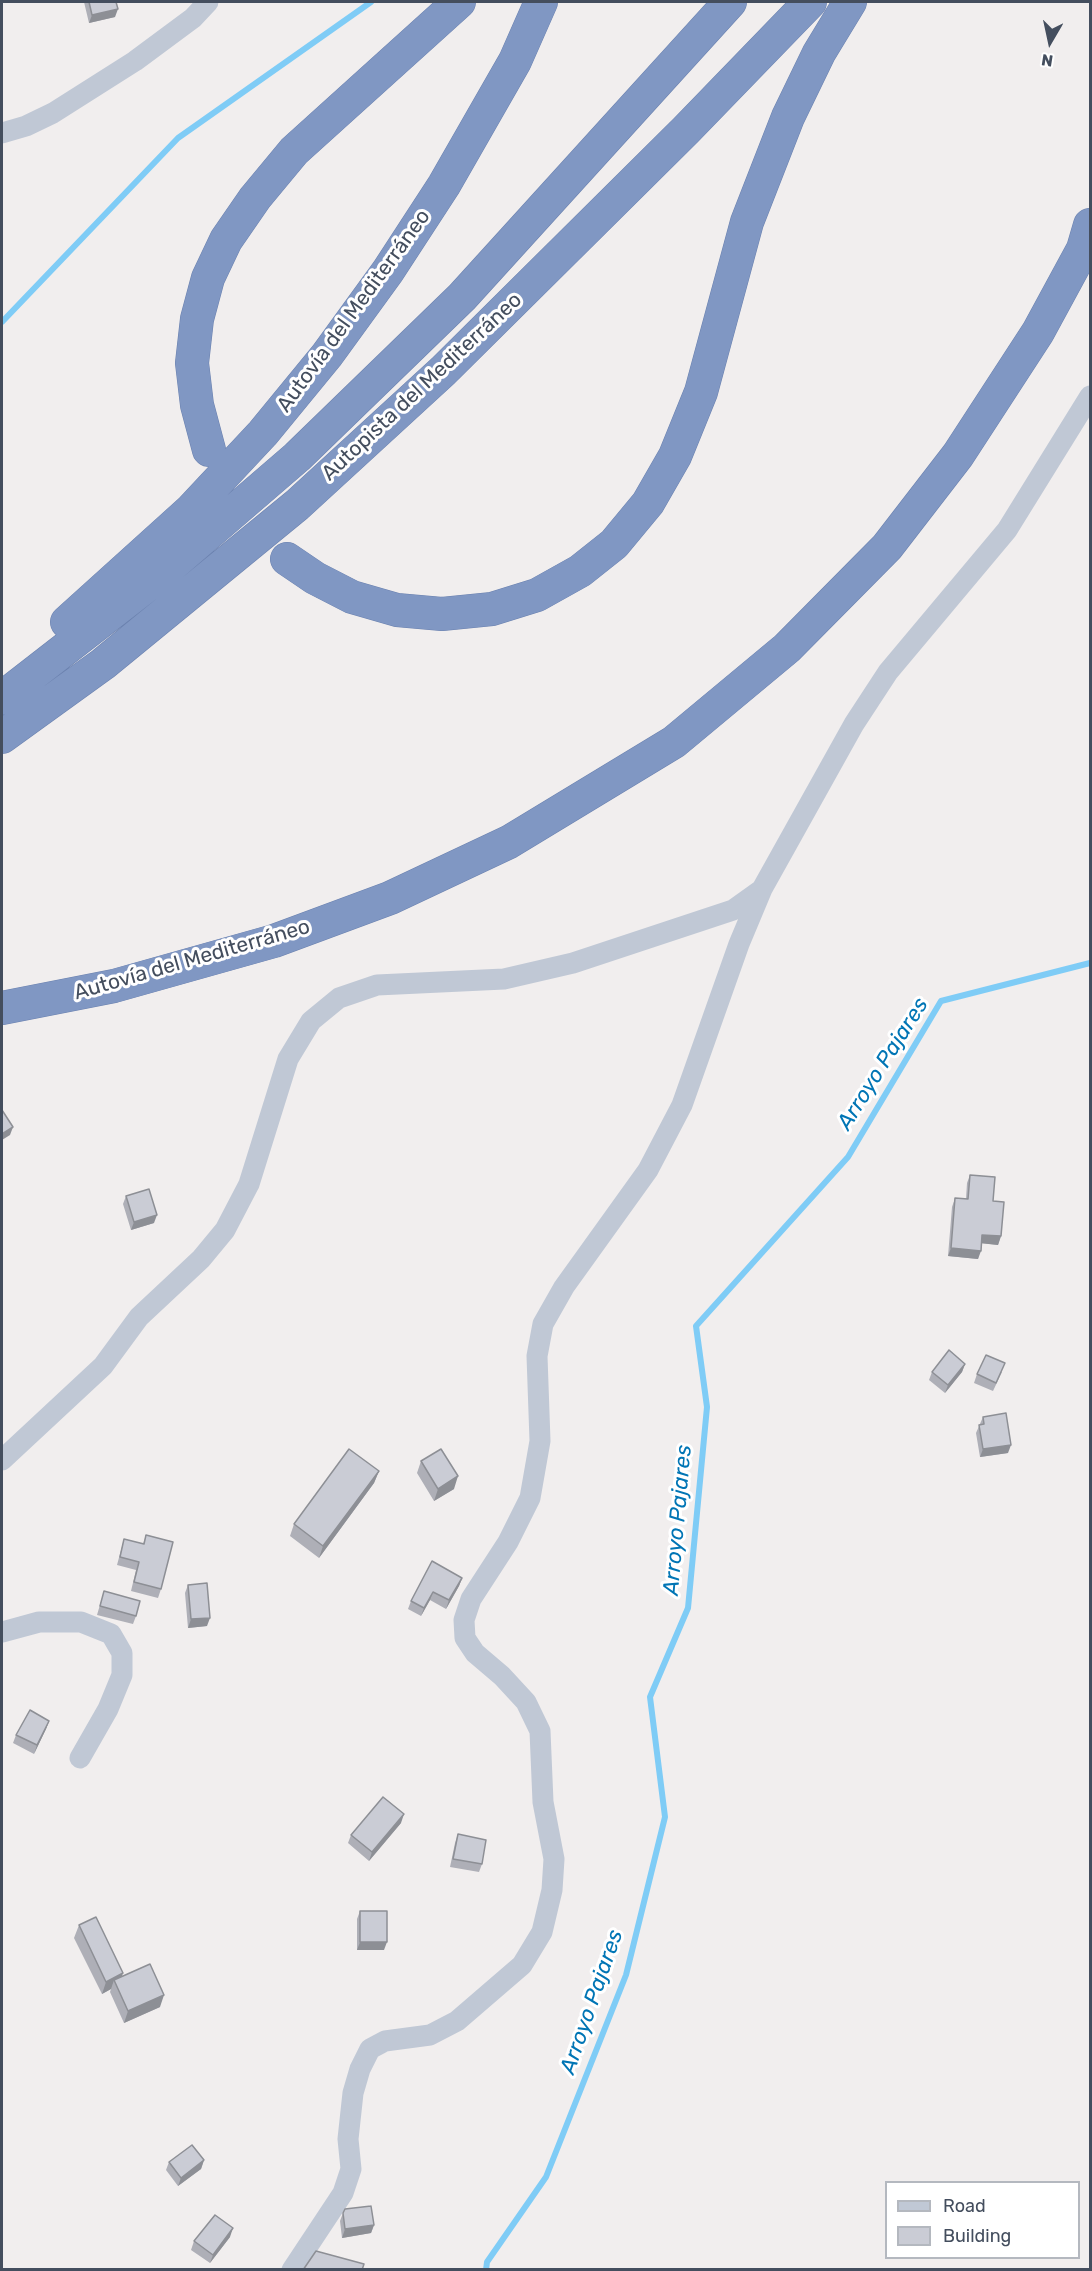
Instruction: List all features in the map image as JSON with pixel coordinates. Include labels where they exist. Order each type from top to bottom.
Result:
[{"type":"highway","points":[[208,450],[196,405],[192,363],[197,319],[208,278],[226,240],[255,198],[294,151],[459,2]]},
{"type":"highway","name":"Autovía del Mediterráneo","points":[[2,672],[76,615],[190,510],[263,434],[327,355],[388,271],[444,185],[515,61],[541,2]]},
{"type":"highway","name":"Autopista del Mediterráneo","points":[[2,698],[159,576],[297,457],[462,297],[730,2]]},
{"type":"highway","name":"Autopista del Mediterráneo","points":[[2,737],[103,664],[297,505],[443,371],[686,130],[810,2]]},
{"type":"highway","points":[[287,559],[315,578],[352,597],[398,610],[442,614],[492,609],[537,595],[580,571],[614,544],[648,503],[675,456],[701,392],[747,222],[783,128],[819,53],[850,2]]},
{"type":"highway","name":"Autovía del Mediterráneo","points":[[2,1008],[114,986],[274,941],[390,898],[509,842],[674,742],[787,648],[887,547],[958,455],[1038,332],[1088,238]]},
{"type":"street","points":[[2,134],[26,126],[53,112],[126,67],[193,18],[208,2]]},
{"type":"street","points":[[292,2270],[343,2193],[351,2169],[348,2139],[353,2093],[360,2069],[370,2049],[385,2041],[430,2035],[457,2021],[522,1965],[542,1932],[552,1890],[554,1859],[543,1802],[540,1731],[526,1702],[502,1676],[475,1653],[465,1638],[464,1620],[471,1599],[508,1542],[530,1498],[540,1441],[537,1356],[543,1324],[564,1287],[648,1170],[682,1105],[762,889],[854,724],[888,672],[1007,530],[1090,396]]},
{"type":"street","points":[[2,1460],[104,1366],[139,1317],[201,1259],[225,1230],[249,1184],[288,1059],[311,1021],[339,998],[377,985],[504,979],[573,963],[733,910],[762,889]]},
{"type":"street","points":[[2,1632],[39,1622],[81,1622],[111,1634],[122,1653],[122,1675],[108,1709],[80,1758]]},
{"type":"building","points":[[89,2],[116,2],[118,9],[92,15]]},
{"type":"building","points":[[2,1110],[13,1127],[2,1134]]},
{"type":"building","points":[[970,1175],[995,1177],[993,1201],[1004,1202],[1001,1236],[982,1235],[981,1251],[951,1248],[955,1198],[968,1199]]},
{"type":"building","points":[[149,1189],[157,1215],[134,1222],[126,1196]]},
{"type":"building","points":[[949,1350],[965,1364],[948,1385],[932,1372]]},
{"type":"building","points":[[986,1355],[1005,1363],[996,1383],[977,1374]]},
{"type":"building","points":[[1006,1413],[1011,1445],[983,1449],[979,1425],[984,1424],[983,1417]]},
{"type":"building","points":[[349,1449],[379,1471],[323,1546],[294,1524]]},
{"type":"building","points":[[441,1449],[458,1476],[438,1489],[421,1461]]},
{"type":"building","points":[[146,1535],[173,1542],[161,1589],[134,1582],[139,1562],[120,1557],[124,1539],[144,1544]]},
{"type":"building","points":[[432,1561],[462,1578],[449,1600],[433,1592],[424,1608],[411,1601]]},
{"type":"building","points":[[207,1583],[210,1618],[191,1619],[188,1585]]},
{"type":"building","points":[[104,1591],[140,1601],[136,1616],[100,1606]]},
{"type":"building","points":[[30,1710],[49,1721],[37,1745],[16,1735]]},
{"type":"building","points":[[383,1797],[404,1814],[372,1852],[351,1835]]},
{"type":"building","points":[[458,1834],[486,1840],[482,1864],[453,1859]]},
{"type":"building","points":[[360,1911],[387,1911],[387,1942],[360,1942]]},
{"type":"building","points":[[96,1917],[123,1973],[106,1982],[79,1925]]},
{"type":"building","points":[[150,1964],[164,1995],[128,2011],[114,1980]]},
{"type":"building","points":[[192,2145],[204,2160],[181,2178],[169,2162]]},
{"type":"building","points":[[371,2206],[374,2225],[345,2229],[343,2213],[345,2209]]},
{"type":"building","points":[[215,2215],[233,2228],[213,2255],[194,2241]]},
{"type":"building","points":[[316,2251],[364,2264],[362,2270],[303,2270]]},
{"type":"waterway","points":[[2,322],[178,138],[371,2]]},
{"type":"waterway","name":"Arroyo Pajares","points":[[486,2270],[487,2262],[546,2177],[626,1975],[665,1817],[650,1697],[688,1608],[707,1407],[696,1326],[848,1157],[941,1001],[1090,963]]}]
